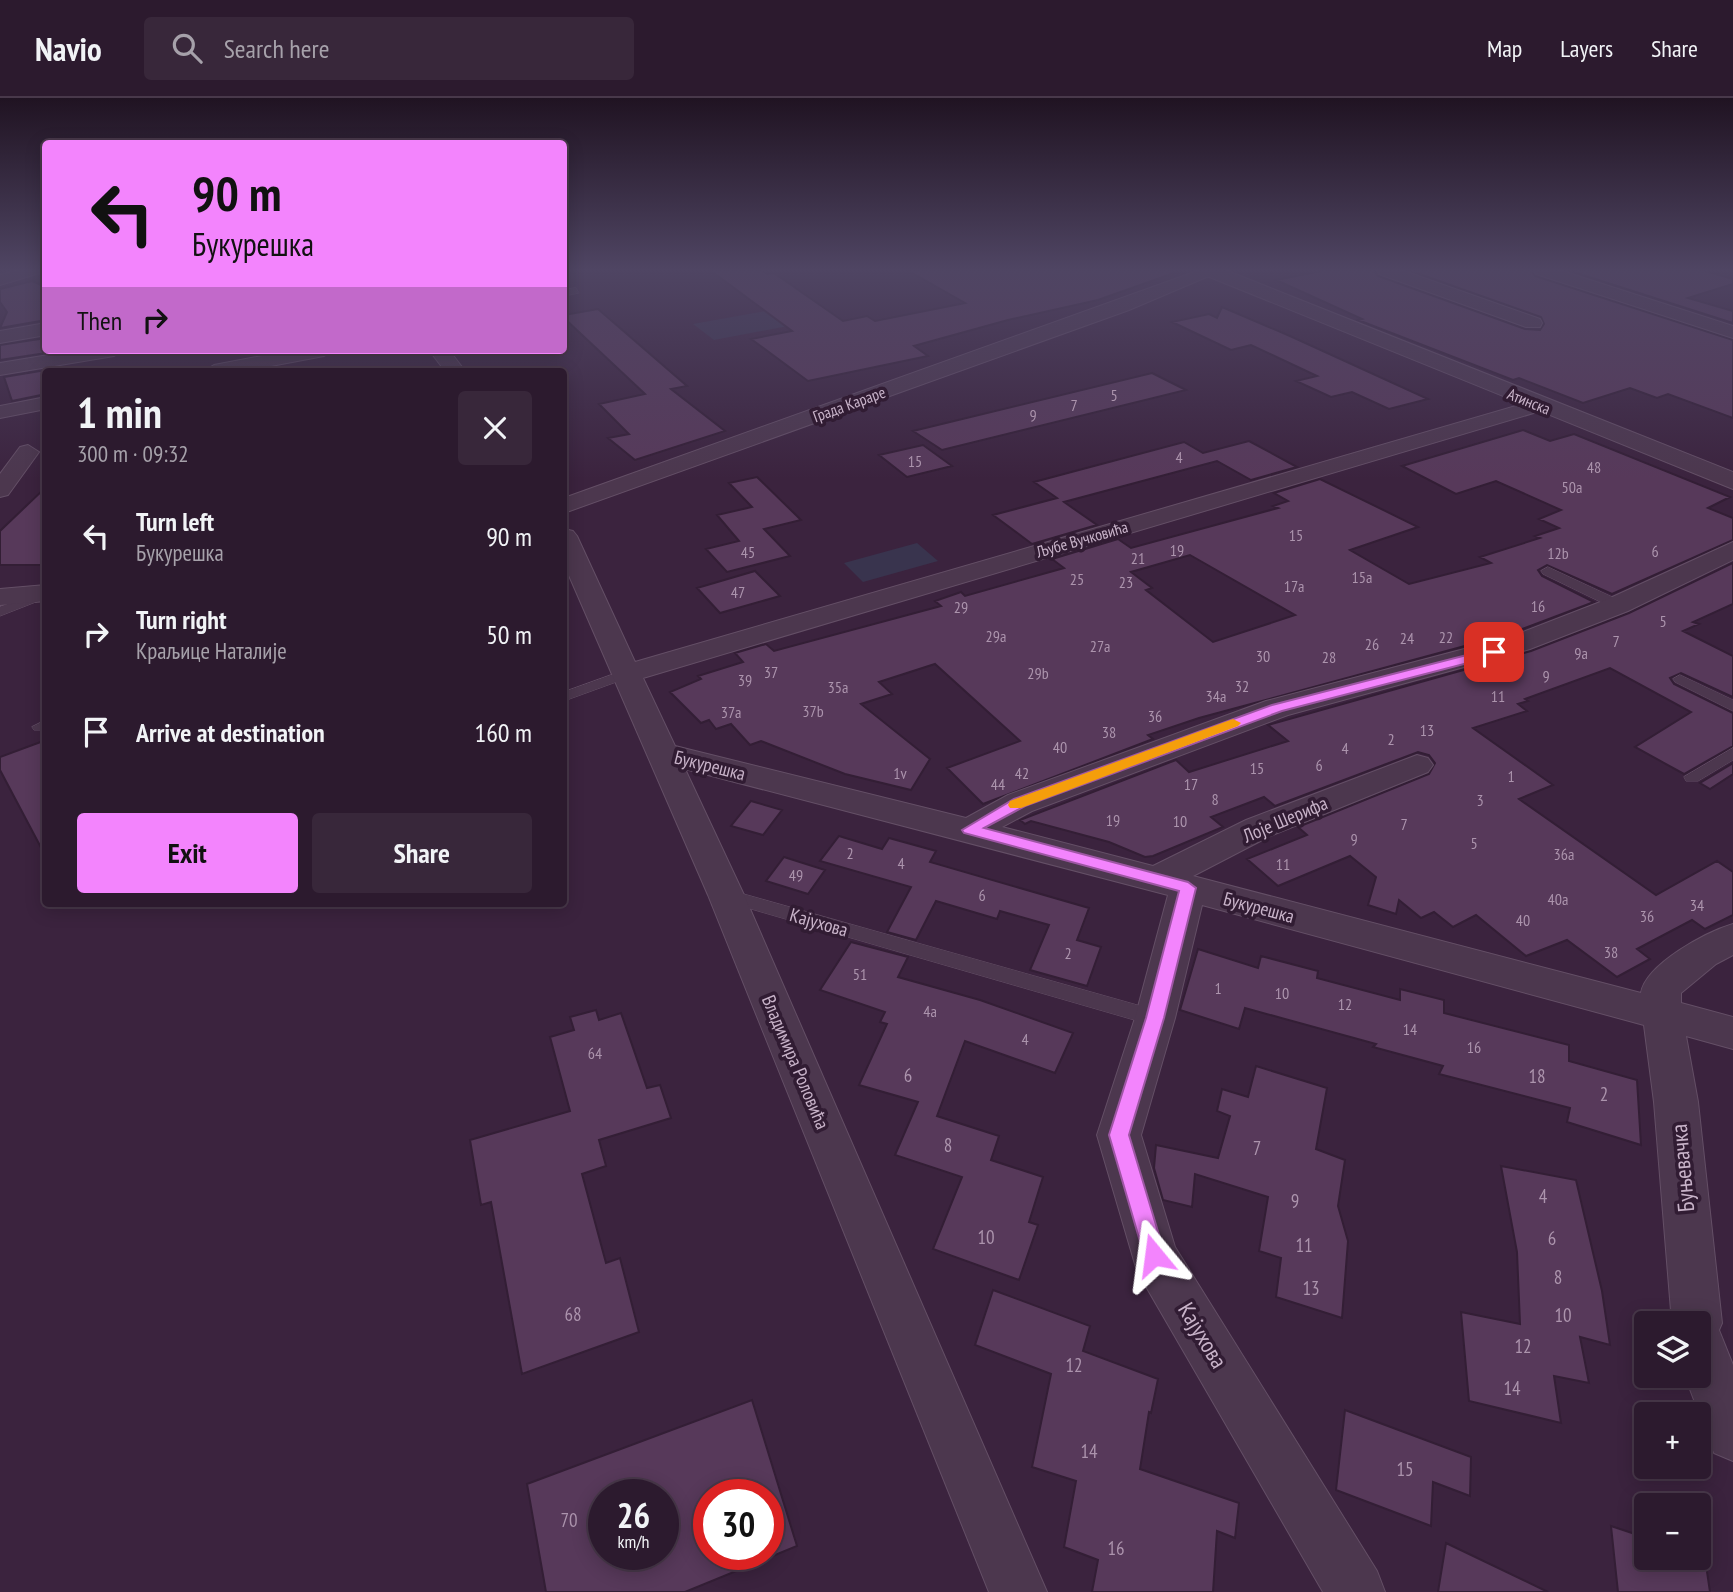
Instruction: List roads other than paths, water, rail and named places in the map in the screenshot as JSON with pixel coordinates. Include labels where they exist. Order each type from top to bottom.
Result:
[{"type":"street","name":"Града Караре","points":[[567,505],[1021,340]]},
{"type":"street","name":"Атинска","points":[[1381,340],[1733,481]]},
{"type":"street","points":[[0,369],[90,354]]},
{"type":"street","points":[[230,368],[303,354]]},
{"type":"street","points":[[0,412],[42,404]]},
{"type":"street","name":"Љубе Вучковића","points":[[625,674],[1540,405]]},
{"type":"street","points":[[0,458],[37,451]]},
{"type":"street","points":[[0,490],[37,451]]},
{"type":"street","name":"Владимира Роловића","points":[[567,543],[726,895],[1018,1592]]},
{"type":"street","points":[[970,830],[1020,803],[1277,708],[1494,652],[1618,605],[1733,550]]},
{"type":"street","points":[[0,597],[42,593]]},
{"type":"street","name":"Букурешка","points":[[663,753],[970,830],[1733,1033]]},
{"type":"street","name":"Лоје Шерифа","points":[[1172,884],[1258,828],[1417,765]]},
{"type":"street","name":"Кајухова","points":[[1172,884],[1155,1018],[1119,1135],[1154,1255],[1356,1592]]},
{"type":"street","points":[[1662,1013],[1662,987],[1702,954],[1733,938]]},
{"type":"street","name":"Буњевачка","points":[[1662,1013],[1676,1102],[1696,1311]]},
{"type":"street","points":[[1711,1375],[1733,1434]]},
{"type":"lane","points":[[1548,571],[1618,605]]},
{"type":"lane","points":[[0,612],[42,595]]},
{"type":"lane","points":[[567,696],[625,674]]},
{"type":"lane","points":[[1680,679],[1733,706]]},
{"type":"lane","points":[[1692,777],[1733,753]]},
{"type":"lane","name":"Кајухова","points":[[726,895],[1155,1018]]}]
